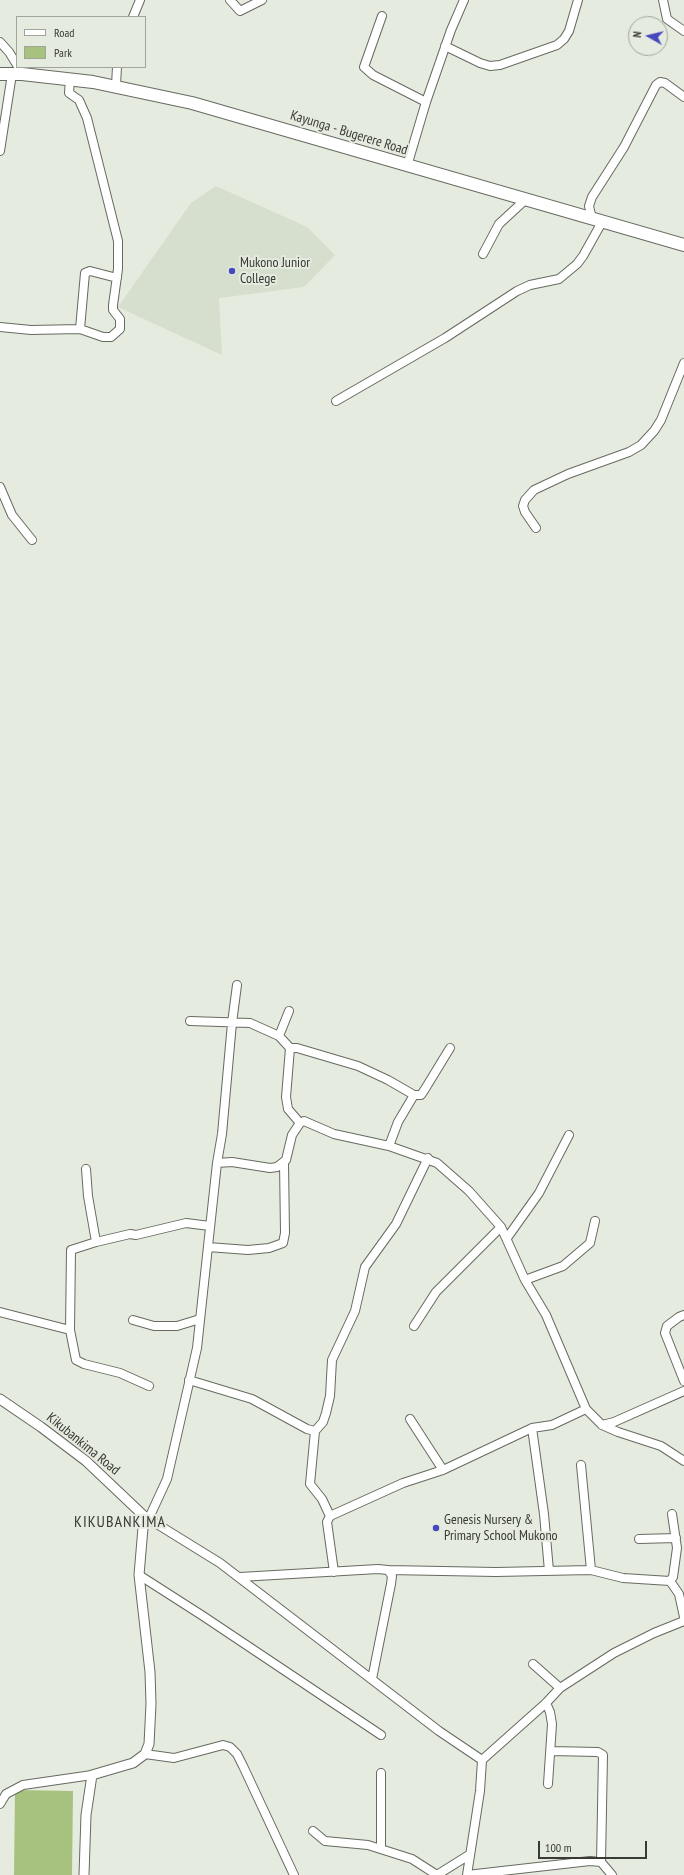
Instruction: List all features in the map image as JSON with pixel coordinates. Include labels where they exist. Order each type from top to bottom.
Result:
[{"type":"main road","name":"Kayunga - Bugerere Road","points":[[14,71],[116,85],[261,122],[407,166],[684,245]]},
{"type":"street","points":[[133,16],[140,0]]},
{"type":"street","points":[[230,0],[240,11],[262,0]]},
{"type":"street","points":[[407,166],[426,102],[445,46],[464,0]]},
{"type":"street","points":[[445,46],[480,63],[490,66],[500,65],[557,45],[569,32],[578,0]]},
{"type":"street","points":[[664,0],[668,18],[684,31]]},
{"type":"street","points":[[382,16],[364,67],[373,75],[426,102]]},
{"type":"street","points":[[0,42],[10,52],[14,71],[3,119],[0,151]]},
{"type":"street","points":[[116,85],[117,68]]},
{"type":"street","points":[[0,327],[31,330],[80,329],[103,337],[111,337],[120,329],[120,319],[113,310],[112,305],[119,258],[118,241],[89,125],[79,100],[69,93],[70,79]]},
{"type":"street","points":[[336,401],[445,338],[517,291],[530,285],[559,279],[580,260],[597,221],[589,206],[592,198],[624,147],[656,85],[660,82],[665,83],[684,97]]},
{"type":"street","points":[[483,254],[499,224],[526,200]]},
{"type":"street","points":[[80,329],[85,273],[90,271],[117,278]]},
{"type":"street","points":[[536,528],[525,512],[525,500],[534,490],[568,474],[629,452],[641,445],[654,431],[661,420],[684,363]]},
{"type":"street","points":[[0,487],[12,515],[32,540]]},
{"type":"street","points":[[0,1804],[6,1794],[23,1785],[92,1775],[133,1763],[145,1754],[149,1744],[151,1704],[148,1648],[139,1575],[147,1517],[167,1479],[197,1348],[217,1163],[222,1134],[237,985]]},
{"type":"street","points":[[279,1036],[289,1011]]},
{"type":"street","points":[[190,1021],[250,1024],[279,1036],[290,1048],[286,1097],[288,1109],[300,1123]]},
{"type":"street","points":[[290,1048],[297,1048],[358,1066],[388,1080],[414,1095],[421,1095],[425,1090],[450,1048]]},
{"type":"street","points":[[389,1146],[398,1122],[414,1095]]},
{"type":"street","points":[[208,1247],[248,1250],[269,1248],[283,1243],[285,1233],[284,1163],[289,1153],[292,1135],[300,1123],[304,1121],[334,1134],[389,1146],[428,1158],[448,1171],[469,1191],[501,1227],[525,1280],[546,1315],[586,1409],[602,1425],[618,1432],[661,1446],[684,1461]]},
{"type":"street","points":[[507,1238],[539,1193],[570,1135]]},
{"type":"street","points":[[330,1516],[322,1499],[310,1484],[315,1430],[323,1422],[326,1413],[330,1396],[332,1360],[355,1311],[365,1267],[396,1224],[428,1158]]},
{"type":"street","points":[[217,1163],[232,1162],[270,1168],[277,1167],[284,1163]]},
{"type":"street","points":[[86,1169],[88,1196],[96,1242]]},
{"type":"street","points":[[525,1280],[563,1266],[590,1243],[595,1221]]},
{"type":"street","points":[[149,1386],[120,1373],[84,1364],[76,1360],[70,1330],[71,1250],[130,1234],[136,1235],[186,1223],[210,1226]]},
{"type":"street","points":[[414,1326],[436,1292],[501,1227]]},
{"type":"street","points":[[0,1312],[70,1330]]},
{"type":"street","points":[[684,1315],[678,1317],[667,1326],[665,1333],[684,1381]]},
{"type":"street","points":[[133,1320],[154,1326],[177,1326],[200,1319]]},
{"type":"street","points":[[189,1380],[252,1399],[307,1429],[315,1430]]},
{"type":"street","points":[[602,1425],[614,1422],[684,1391]]},
{"type":"street","name":"Kikubankima Road","points":[[0,1400],[86,1461],[147,1517]]},
{"type":"street","points":[[334,1572],[327,1522],[330,1516],[403,1483],[443,1470],[532,1428],[552,1425],[586,1409]]},
{"type":"street","points":[[410,1419],[443,1470]]},
{"type":"street","points":[[532,1428],[543,1506],[548,1571]]},
{"type":"street","points":[[581,1465],[591,1570]]},
{"type":"street","points":[[670,1582],[673,1577],[677,1548],[672,1514]]},
{"type":"street","points":[[147,1517],[240,1578],[439,1731],[482,1760]]},
{"type":"street","points":[[639,1539],[676,1538]]},
{"type":"street","points":[[240,1578],[388,1570],[488,1572],[591,1570],[623,1578],[670,1582],[679,1594],[684,1617]]},
{"type":"street","points":[[372,1680],[391,1584],[392,1576],[388,1570]]},
{"type":"street","points":[[139,1575],[381,1734]]},
{"type":"street","points":[[467,1875],[480,1791],[482,1760],[546,1703],[560,1688],[614,1653],[654,1633],[684,1621]]},
{"type":"street","points":[[533,1664],[560,1688]]},
{"type":"street","points":[[546,1703],[550,1712],[551,1751],[548,1784]]},
{"type":"street","points":[[145,1754],[174,1758],[223,1745],[230,1747],[237,1754],[294,1875]]},
{"type":"street","points":[[551,1751],[598,1752],[603,1755],[601,1862],[612,1875]]},
{"type":"street","points":[[381,1773],[381,1848]]},
{"type":"street","points":[[84,1875],[86,1815],[92,1775]]},
{"type":"street","points":[[313,1831],[325,1842],[368,1845],[412,1859],[437,1875],[469,1856]]},
{"type":"street","points":[[452,1867],[467,1875],[590,1861],[601,1862]]},
{"type":"shaded area","name":"Mukono Junior College","points":[[216,186],[307,227],[335,255],[304,287],[219,298],[222,355],[118,307],[191,203]]},
{"type":"green space","points":[[15,1790],[73,1791],[72,1875],[14,1875]]},
{"type":"place","name":"Mukono Junior College","points":[[232,271]]},
{"type":"place","name":"Genesis Nursery & Primary School Mukono","points":[[436,1528]]},
{"type":"district","name":"KIKUBANKIMA","points":[[120,1522]]}]
